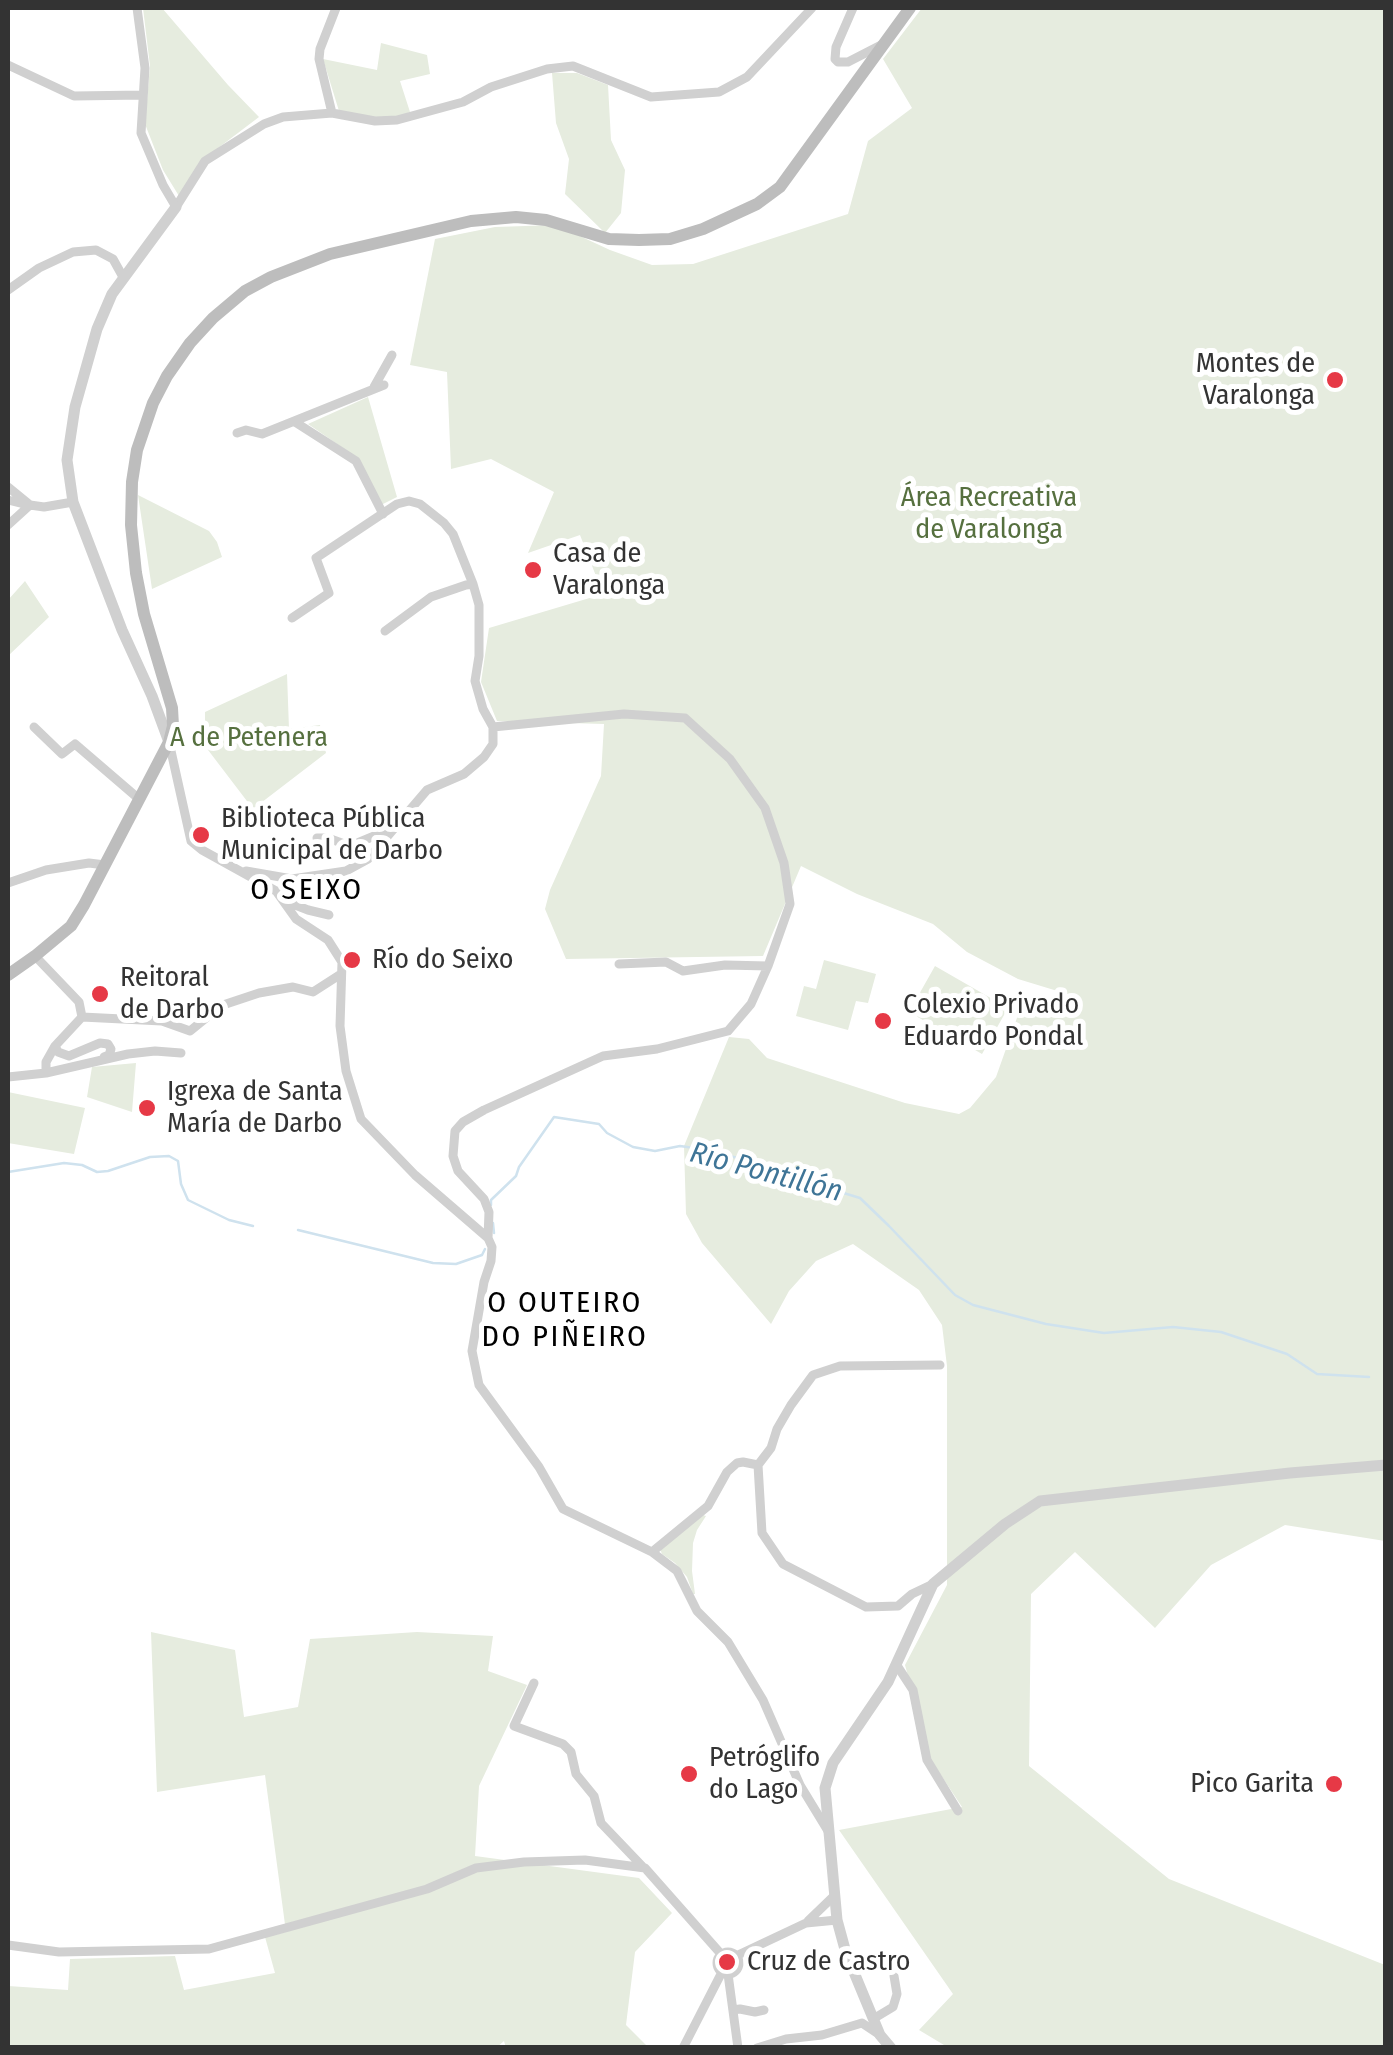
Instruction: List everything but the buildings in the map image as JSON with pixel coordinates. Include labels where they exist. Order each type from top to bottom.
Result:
[{"type":"main road","points":[[8,974],[71,926],[169,742],[172,708],[136,573],[132,482],[137,450],[153,403],[167,376],[212,318],[246,291],[330,254],[471,221],[516,217],[546,220],[609,239],[670,239],[703,229],[756,204],[780,187],[910,8]]},
{"type":"street","points":[[137,8],[145,68],[141,133],[176,207]]},
{"type":"street","points":[[332,113],[318,59],[336,8]]},
{"type":"street","points":[[812,8],[747,78],[719,92],[651,98],[573,66],[547,70],[491,88],[464,102],[397,120],[375,122],[332,113],[284,118],[245,135],[205,161],[112,294],[96,330],[75,407],[66,460],[73,502],[169,742],[192,841],[276,891],[296,919],[328,940],[342,962],[340,1026],[346,1071],[361,1119],[415,1175],[488,1238],[491,1260],[472,1352],[479,1385],[539,1467],[563,1509],[652,1552],[677,1570],[697,1611],[728,1642],[763,1700],[800,1785],[829,1833]]},
{"type":"street","points":[[853,8],[836,47],[835,59],[848,62],[886,43]]},
{"type":"street","points":[[8,65],[74,96],[143,96]]},
{"type":"street","points":[[8,290],[39,268],[73,252],[96,250],[112,259],[123,276]]},
{"type":"street","points":[[372,390],[392,355]]},
{"type":"street","points":[[236,433],[246,430],[262,434],[384,384]]},
{"type":"street","points":[[295,422],[356,460],[383,514]]},
{"type":"street","points":[[8,487],[30,506]]},
{"type":"street","points":[[8,500],[44,507],[73,502]]},
{"type":"street","points":[[238,870],[292,880],[346,871],[368,859],[428,790],[464,774],[484,758],[493,744],[493,727],[475,681],[479,605],[473,584],[453,534],[420,504],[396,504],[316,558],[329,593],[292,618]]},
{"type":"street","points":[[8,526],[30,506]]},
{"type":"street","points":[[384,631],[431,598],[473,584]]},
{"type":"street","points":[[488,1238],[489,1212],[484,1198],[458,1171],[453,1156],[455,1131],[463,1122],[603,1056],[657,1049],[728,1031],[751,1004],[790,904],[784,864],[765,808],[730,758],[685,718],[624,714],[493,727]]},
{"type":"street","points":[[34,727],[62,754],[76,744],[140,800]]},
{"type":"street","points":[[163,756],[176,768]]},
{"type":"street","points":[[317,838],[355,844],[380,834],[404,816]]},
{"type":"street","points":[[8,883],[46,870],[105,864]]},
{"type":"street","points":[[282,900],[329,915]]},
{"type":"street","points":[[35,956],[79,1002],[82,1017]]},
{"type":"street","points":[[619,964],[666,962],[683,970],[725,965],[768,966]]},
{"type":"street","points":[[46,1073],[46,1062],[55,1046],[82,1017],[162,1021],[190,1031],[211,1009],[259,992],[293,987],[314,992],[341,974]]},
{"type":"street","points":[[55,1046],[66,1056],[100,1043],[108,1044],[109,1055],[90,1063]]},
{"type":"street","points":[[8,1077],[155,1051],[181,1053]]},
{"type":"street","points":[[940,1365],[840,1366],[813,1375],[791,1404],[771,1448],[758,1465],[762,1533],[783,1564],[866,1607],[898,1606],[933,1584],[1005,1524],[1040,1501],[1386,1465]]},
{"type":"street","points":[[652,1552],[708,1506],[731,1468],[743,1462],[758,1465]]},
{"type":"street","points":[[880,2035],[846,1953],[837,1920],[826,1788],[833,1763],[888,1682],[933,1584]]},
{"type":"street","points":[[896,1664],[912,1690],[927,1760],[958,1810]]},
{"type":"street","points":[[534,1683],[514,1726],[563,1744],[571,1752],[576,1774],[594,1796],[601,1823],[720,1954]]},
{"type":"street","points":[[8,1945],[59,1952],[209,1949],[427,1888],[476,1868],[585,1860],[645,1868]]},
{"type":"street","points":[[736,1956],[806,1923],[835,1896]]},
{"type":"street","points":[[806,1923],[837,1920]]},
{"type":"street","points":[[683,2048],[725,1973],[737,1969],[736,1956],[720,1954]]},
{"type":"street","points":[[720,1954],[716,1964],[725,1973],[738,2048]]},
{"type":"street","points":[[874,2019],[893,2007],[897,1994],[894,1976]]},
{"type":"street","points":[[733,2010],[764,2010]]},
{"type":"street","points":[[757,2048],[786,2039],[822,2036],[862,2023],[891,2048]]},
{"type":"green space","points":[[143,8],[162,8],[259,117],[201,161],[179,196],[163,170],[145,124],[150,66]]},
{"type":"green space","name":"Área Recreativa de Varalonga","points":[[922,8],[1385,8],[1385,1541],[1285,1525],[1211,1565],[1155,1628],[1075,1552],[1031,1594],[1029,1766],[1169,1879],[1385,1965],[1385,2047],[949,2048],[919,2030],[953,1994],[839,1830],[962,1807],[931,1760],[905,1665],[947,1585],[947,1366],[942,1325],[919,1290],[853,1244],[816,1261],[789,1291],[771,1324],[702,1243],[686,1214],[684,1146],[729,1037],[749,1039],[767,1058],[905,1103],[959,1114],[970,1108],[996,1077],[1018,1015],[1057,1001],[1064,993],[1018,979],[967,952],[933,924],[857,894],[801,866],[763,956],[566,959],[545,909],[601,776],[604,724],[497,721],[481,682],[489,628],[603,594],[580,535],[528,553],[554,492],[491,459],[451,469],[447,372],[410,365],[435,239],[495,227],[556,225],[652,265],[693,264],[848,214],[868,141],[912,108],[883,59]]},
{"type":"green space","points":[[381,43],[427,55],[430,74],[400,81],[410,112],[377,118],[339,111],[323,59],[377,70]]},
{"type":"green space","points":[[552,73],[577,73],[608,85],[611,140],[625,170],[621,213],[605,233],[565,194],[569,159],[556,123]]},
{"type":"green space","points":[[368,397],[397,497],[381,505],[359,459],[308,424]]},
{"type":"green space","points":[[138,495],[209,531],[222,557],[152,589]]},
{"type":"green space","points":[[25,581],[49,617],[8,656],[8,600]]},
{"type":"green space","name":"A de Petenera","points":[[287,674],[289,729],[320,725],[326,753],[253,809],[205,746],[205,712]]},
{"type":"green space","points":[[824,960],[876,974],[868,1003],[856,1001],[848,1030],[796,1016],[804,986],[816,989]]},
{"type":"green space","points":[[935,966],[1008,1008],[982,1054],[909,1012]]},
{"type":"green space","points":[[136,1063],[132,1112],[87,1097],[92,1067]]},
{"type":"green space","points":[[8,1092],[85,1108],[74,1154],[8,1143]]},
{"type":"green space","points":[[706,1516],[693,1543],[693,1594],[687,1577],[660,1549]]},
{"type":"green space","points":[[151,1632],[235,1650],[244,1717],[298,1707],[310,1639],[417,1632],[493,1636],[488,1671],[527,1685],[479,1786],[475,1856],[639,1878],[672,1913],[635,1952],[626,2025],[648,2047],[506,2048],[504,2041],[496,2048],[8,2047],[8,1986],[68,1990],[70,1959],[175,1956],[184,1990],[275,1973],[265,1937],[286,1932],[265,1775],[157,1792]]},
{"type":"waterway","name":"Río Pontillón","points":[[491,1205],[491,1200],[516,1176],[554,1117],[599,1124],[633,1147],[655,1151],[680,1146],[701,1149],[860,1198],[955,1295],[973,1305],[1046,1324],[1104,1333],[1173,1327],[1221,1332],[1287,1354],[1317,1374],[1369,1377]]},
{"type":"waterway","name":"Río Pontillón","points":[[8,1172],[64,1163],[108,1171],[150,1157],[169,1156],[178,1161],[188,1200],[229,1220],[253,1226]]},
{"type":"waterway","name":"Río Pontillón","points":[[493,1223],[494,1233]]},
{"type":"waterway","name":"Río Pontillón","points":[[298,1230],[433,1263],[456,1264],[482,1255],[485,1249]]},
{"type":"place","name":"Montes de Varalonga","points":[[1335,380]]},
{"type":"place","name":"Casa de Varalonga","points":[[533,570]]},
{"type":"place","name":"Biblioteca Pública Municipal de Darbo","points":[[201,835]]},
{"type":"place","name":"Río do Seixo","points":[[352,960]]},
{"type":"place","name":"Reitoral de Darbo","points":[[100,994]]},
{"type":"place","name":"Colexio Privado Eduardo Pondal","points":[[883,1021]]},
{"type":"place","name":"Igrexa de Santa María de Darbo","points":[[147,1108]]},
{"type":"place","name":"Petróglifo do Lago","points":[[689,1774]]},
{"type":"place","name":"Pico Garita","points":[[1334,1784]]},
{"type":"place","name":"Cruz de Castro","points":[[727,1962]]},
{"type":"district","name":"O SEIXO","points":[[307,891]]},
{"type":"district","name":"O OUTEIRO DO PIÑEIRO","points":[[565,1321]]}]
